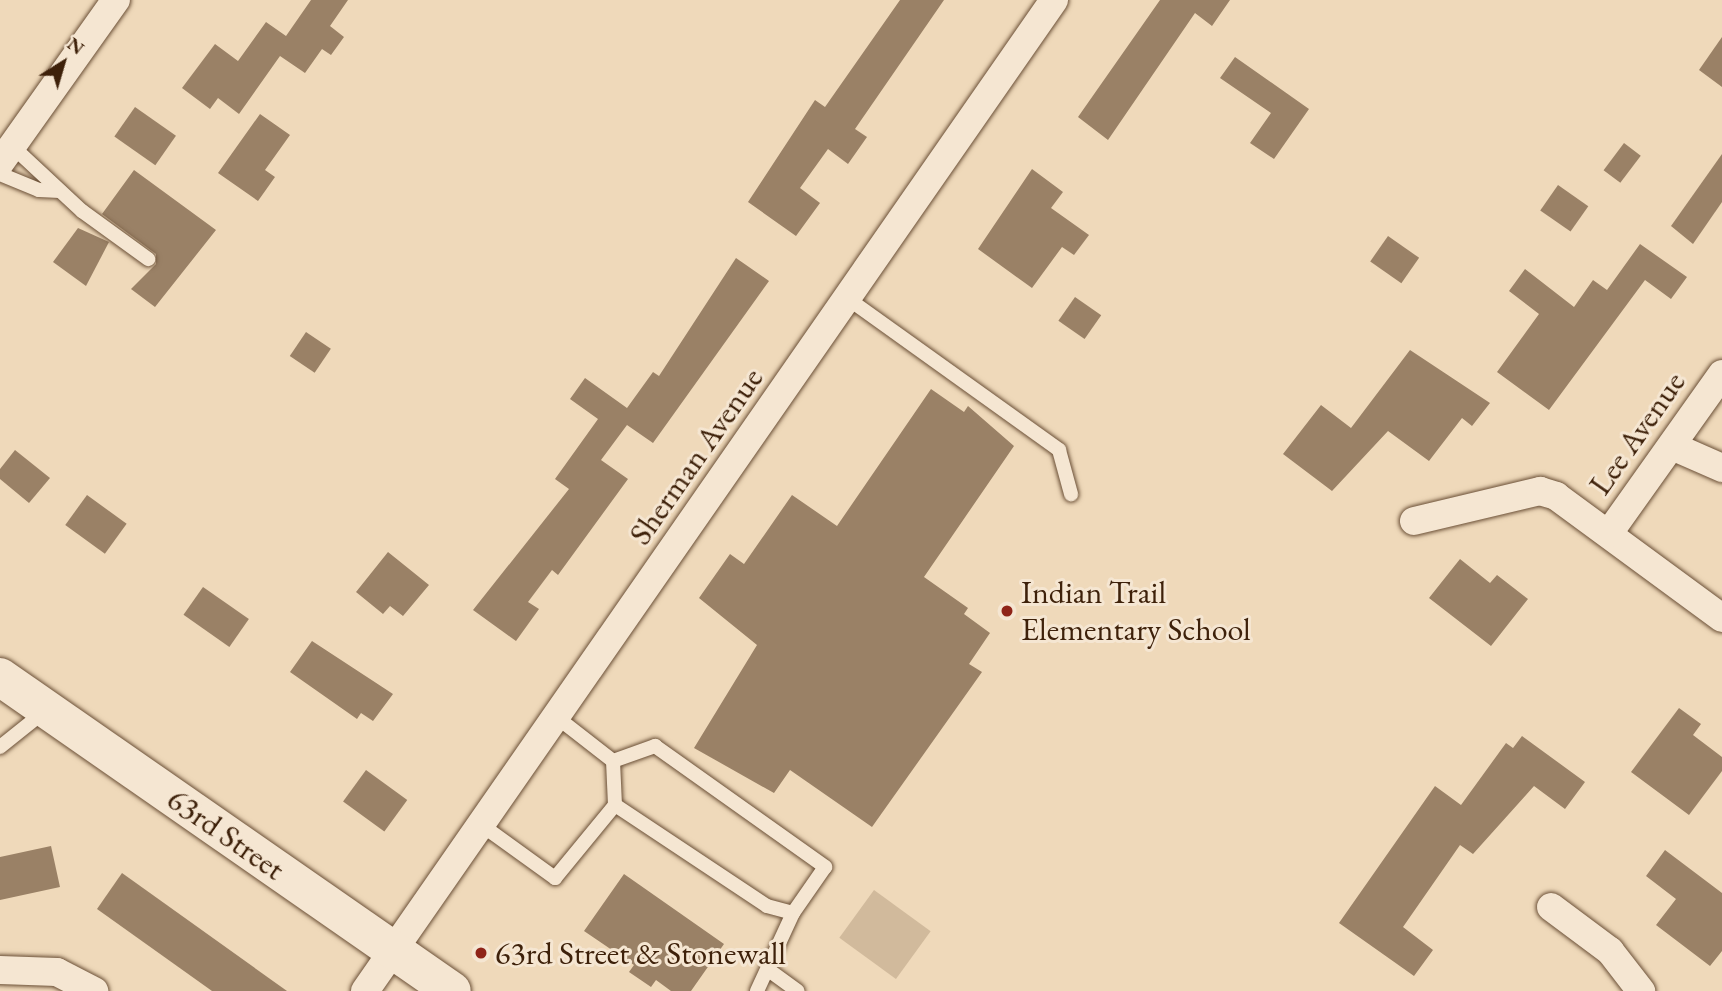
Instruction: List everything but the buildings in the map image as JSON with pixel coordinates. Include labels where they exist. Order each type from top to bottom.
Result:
[{"type":"main road","name":"63rd Street","points":[[0,677],[452,991]]},
{"type":"street","points":[[6,155],[116,0]]},
{"type":"street","name":"Sherman Avenue","points":[[365,991],[483,826],[1054,0]]},
{"type":"street","name":"Lee Avenue","points":[[1609,533],[1722,374]]},
{"type":"street","points":[[1672,446],[1722,468]]},
{"type":"street","points":[[1414,521],[1540,491],[1609,533],[1722,618]]},
{"type":"street","points":[[1551,907],[1610,951],[1641,991]]},
{"type":"street","points":[[0,970],[57,972],[94,991]]},
{"type":"lane","points":[[6,155],[60,191],[148,259]]},
{"type":"lane","points":[[0,174],[39,190],[60,191]]},
{"type":"lane","points":[[848,298],[1059,450],[1071,494]]},
{"type":"lane","points":[[0,747],[46,710]]},
{"type":"lane","points":[[558,718],[613,761]]},
{"type":"lane","points":[[613,761],[655,746],[825,867],[793,913],[770,971],[757,991]]},
{"type":"lane","points":[[483,826],[555,878],[614,806],[613,761]]},
{"type":"lane","points":[[614,806],[767,906],[793,913]]},
{"type":"lane","points":[[770,971],[798,991]]},
{"type":"shaded area","points":[[874,890],[931,931],[896,979],[839,938]]},
{"type":"place","name":"Indian Trail Elementary School","points":[[1007,611]]},
{"type":"place","name":"63rd Street & Stonewall","points":[[481,953]]}]
